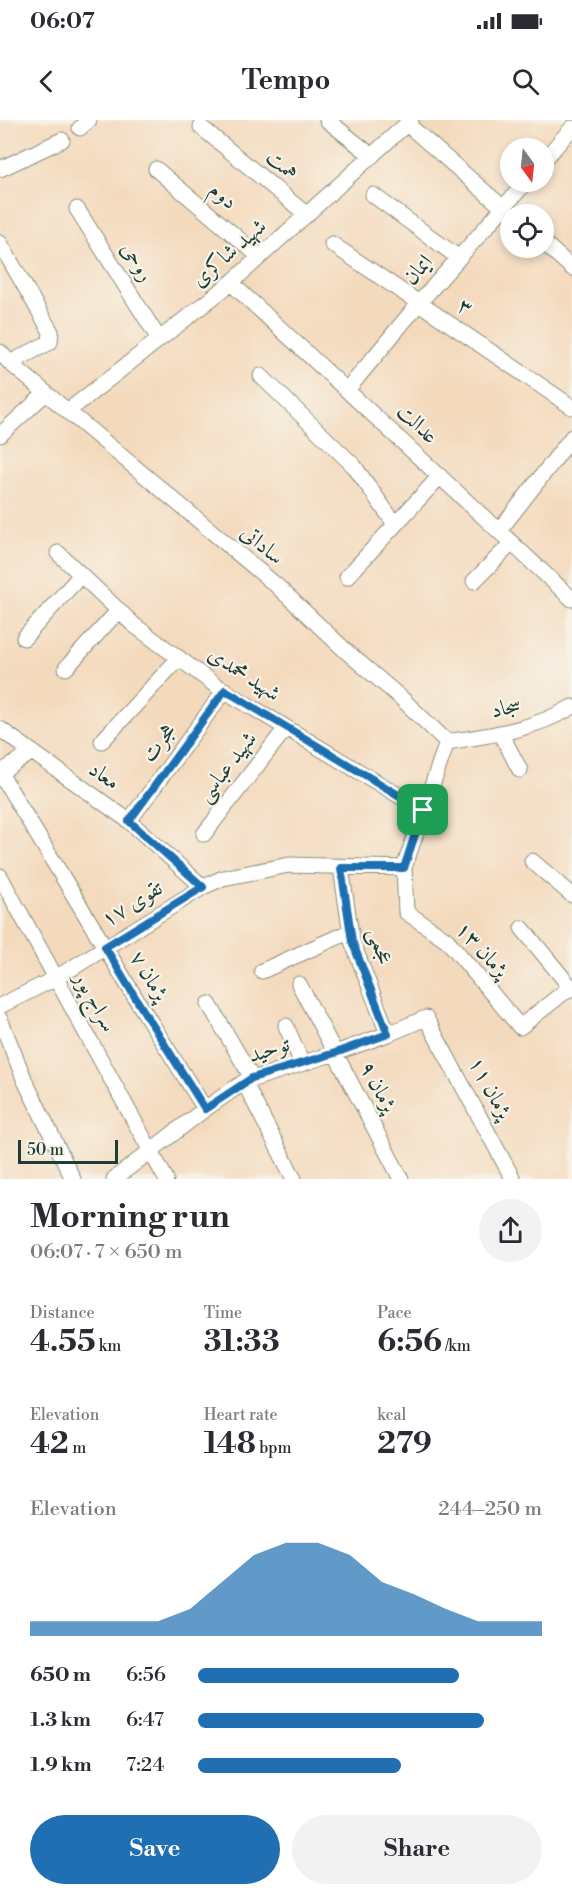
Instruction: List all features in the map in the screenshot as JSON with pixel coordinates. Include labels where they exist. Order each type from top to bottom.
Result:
[{"type":"street","points":[[327,120],[372,156]]},
{"type":"street","points":[[568,120],[572,122]]},
{"type":"street","points":[[409,122],[500,205]]},
{"type":"street","name":"شهید شاکری","points":[[68,411],[231,283],[409,122]]},
{"type":"street","name":"همت","points":[[201,127],[307,215]]},
{"type":"street","points":[[554,148],[572,128]]},
{"type":"street","points":[[0,169],[62,140]]},
{"type":"street","name":"دوم","points":[[156,169],[260,257]]},
{"type":"street","points":[[373,195],[459,258]]},
{"type":"street","name":"روحی","points":[[77,209],[159,339]]},
{"type":"street","name":"ایمان","points":[[347,390],[419,303],[459,258],[500,218]]},
{"type":"street","points":[[0,243],[51,332],[50,342],[5,357]]},
{"type":"street","name":"۳","points":[[332,244],[572,407]]},
{"type":"street","points":[[554,252],[572,268]]},
{"type":"street","name":"عدالت","points":[[231,283],[512,543],[569,590]]},
{"type":"street","name":"ساداتی","points":[[5,357],[277,586],[445,740]]},
{"type":"street","points":[[261,376],[354,466],[395,525]]},
{"type":"street","points":[[0,435],[46,393]]},
{"type":"street","points":[[500,531],[572,437]]},
{"type":"street","points":[[347,577],[440,476]]},
{"type":"street","points":[[474,581],[512,543]]},
{"type":"street","name":"شهید محمدی","points":[[58,553],[134,625],[179,658],[225,690],[423,810]]},
{"type":"street","points":[[24,638],[81,575]]},
{"type":"street","points":[[66,668],[119,610]]},
{"type":"street","points":[[102,741],[179,658]]},
{"type":"street","name":"هجرت","points":[[129,821],[225,690]]},
{"type":"street","name":"سجاد","points":[[445,740],[501,734],[532,726],[558,716],[572,707]]},
{"type":"street","name":"شهید عباسی","points":[[204,834],[286,728]]},
{"type":"street","name":"معاد","points":[[0,729],[129,821],[203,887]]},
{"type":"street","points":[[501,734],[520,770]]},
{"type":"street","name":"پژمان ۱۳","points":[[445,740],[404,868],[406,912],[447,940],[520,1027],[572,987]]},
{"type":"street","points":[[0,773],[32,752]]},
{"type":"street","name":"پژمان ۷","points":[[0,773],[205,1109]]},
{"type":"street","points":[[532,861],[572,895]]},
{"type":"street","name":"تقوی ۱۷","points":[[0,1006],[56,978],[203,887],[223,878],[289,865],[404,868]]},
{"type":"street","name":"عجمی","points":[[341,868],[352,941],[388,1034]]},
{"type":"street","name":"سراج پور","points":[[0,876],[166,1179]]},
{"type":"street","points":[[522,928],[572,987]]},
{"type":"street","points":[[262,971],[351,931]]},
{"type":"street","name":"پژمان ۹","points":[[299,984],[401,1179]]},
{"type":"street","points":[[209,1004],[248,1080],[294,1179]]},
{"type":"street","name":"توحید","points":[[114,1179],[205,1109],[248,1080],[335,1053],[388,1034],[426,1017]]},
{"type":"street","name":"پژمان ۱۱","points":[[426,1017],[513,1179]]},
{"type":"street","points":[[0,1019],[25,1081],[72,1179]]},
{"type":"street","points":[[286,1026],[302,1063]]},
{"type":"route","points":[[225,690],[423,810],[404,868],[341,868],[352,941],[388,1034],[252,1078],[205,1109],[105,947],[203,887],[129,821],[225,690]]}]
